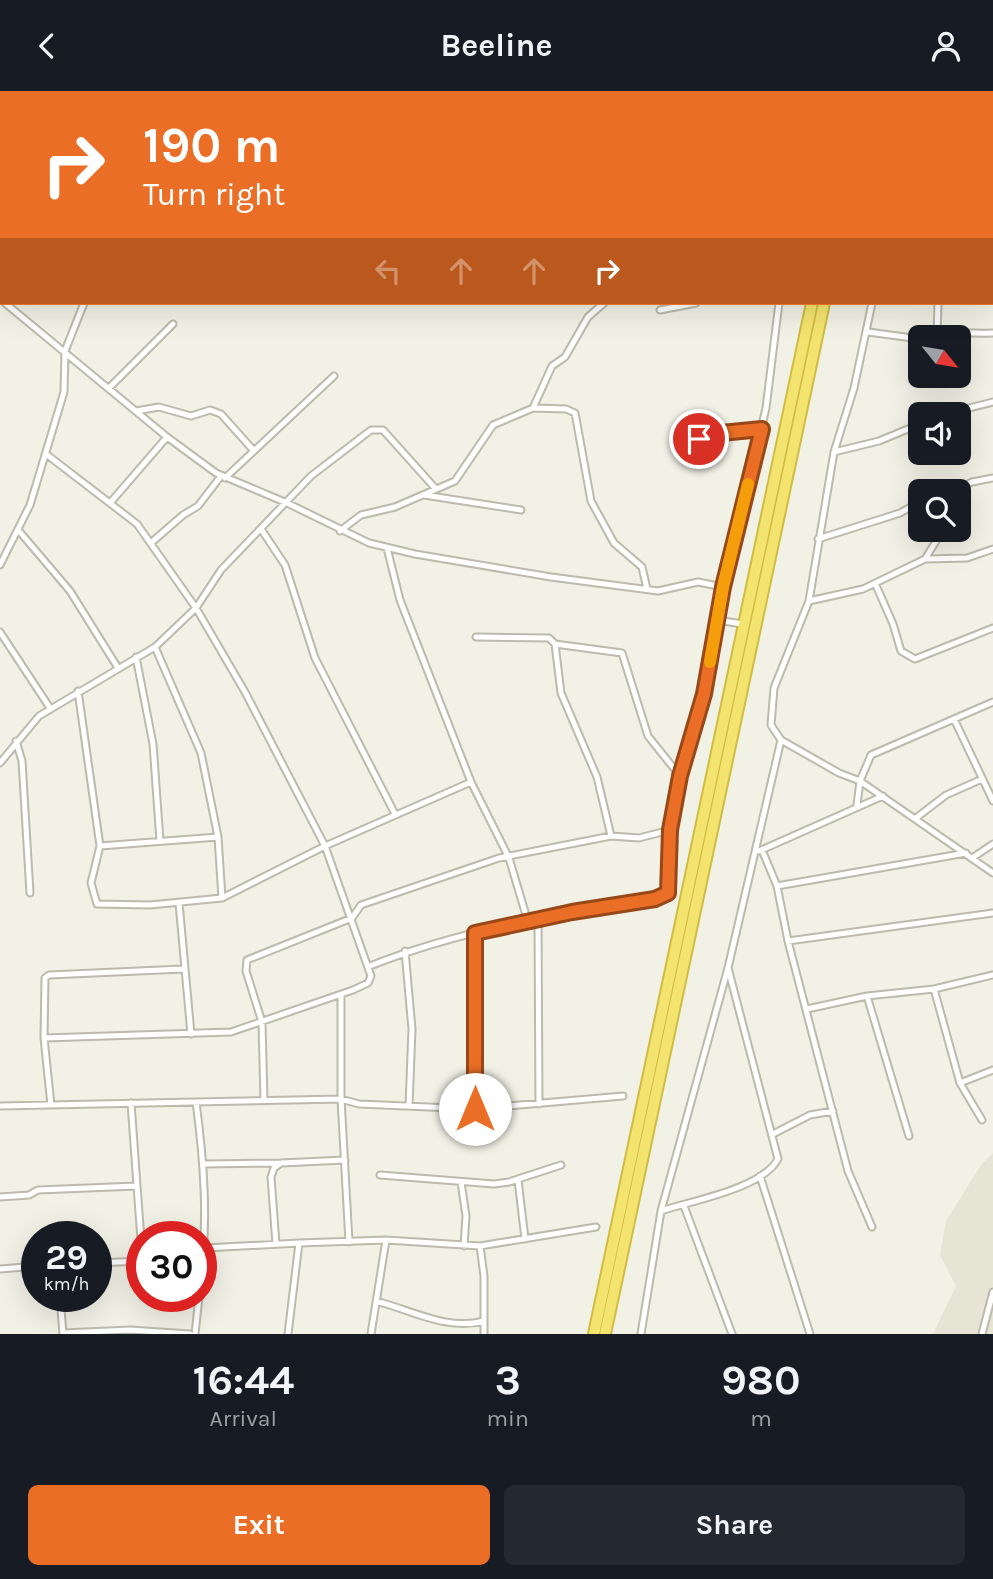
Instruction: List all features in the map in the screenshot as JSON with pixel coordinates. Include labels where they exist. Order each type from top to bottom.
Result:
[{"type":"highway","points":[[594,1334],[812,305]]},
{"type":"highway","points":[[605,1334],[824,305]]},
{"type":"street","points":[[7,305],[167,437],[223,477],[287,503],[340,531],[387,548],[551,577],[665,591],[698,582],[723,587]]},
{"type":"street","points":[[0,565],[19,531],[46,454],[64,392],[65,351],[83,305]]},
{"type":"street","points":[[533,408],[552,366],[565,357],[588,317],[602,305]]},
{"type":"street","points":[[660,310],[686,305]]},
{"type":"street","points":[[370,966],[405,951],[475,933],[655,899],[668,893],[670,830],[680,776],[704,694],[723,587],[762,429],[779,305]]},
{"type":"street","points":[[872,305],[867,333],[834,452],[809,601],[774,688],[771,725],[781,740],[839,773],[860,781],[993,873]]},
{"type":"street","points":[[937,325],[938,305]]},
{"type":"street","points":[[109,388],[173,324]]},
{"type":"street","points":[[867,333],[908,338]]},
{"type":"street","points":[[971,335],[993,333]]},
{"type":"street","points":[[152,543],[183,515],[198,506],[223,477],[334,376]]},
{"type":"street","points":[[971,408],[993,402]]},
{"type":"street","points":[[136,411],[159,407],[191,416],[210,410],[221,414],[254,451]]},
{"type":"street","points":[[340,531],[361,515],[389,509],[459,477],[493,425],[533,408],[566,409],[575,413],[592,501],[614,543],[642,567],[647,589]]},
{"type":"street","points":[[0,763],[16,741],[50,708],[155,647],[196,608],[221,570],[315,472],[371,430],[379,429],[398,443],[435,488]]},
{"type":"street","points":[[677,445],[721,433],[762,429]]},
{"type":"street","points":[[834,452],[879,441],[908,429]]},
{"type":"street","points":[[110,503],[167,437]]},
{"type":"street","points":[[44,1038],[231,1032],[341,995],[368,983],[371,976],[370,966],[325,846],[245,692],[196,608],[137,524],[46,454]]},
{"type":"street","points":[[971,482],[993,478]]},
{"type":"street","points":[[423,495],[522,510]]},
{"type":"street","points":[[818,539],[908,509]]},
{"type":"street","points":[[261,529],[285,565],[315,659],[395,814]]},
{"type":"street","points":[[19,531],[70,591],[118,668]]},
{"type":"street","points":[[925,559],[936,542]]},
{"type":"street","points":[[387,548],[400,600],[471,782],[509,858],[528,922]]},
{"type":"street","points":[[809,601],[863,589],[925,559],[967,558],[993,549]]},
{"type":"street","points":[[874,583],[893,624],[901,651],[915,659],[993,628]]},
{"type":"street","points":[[718,620],[742,624]]},
{"type":"street","points":[[0,632],[50,708]]},
{"type":"street","points":[[476,637],[549,638],[555,644],[622,653],[648,736],[680,776]]},
{"type":"street","points":[[555,644],[561,693],[597,777],[611,836]]},
{"type":"street","points":[[155,647],[201,753],[218,837],[222,898]]},
{"type":"street","points":[[136,657],[153,744],[160,841]]},
{"type":"street","points":[[78,691],[100,846],[91,883],[97,904],[179,903],[222,898],[325,846],[471,782]]},
{"type":"street","points":[[857,805],[860,781],[867,762],[877,750],[993,702]]},
{"type":"street","points":[[954,719],[993,801]]},
{"type":"street","points":[[641,1334],[661,1211],[759,851],[781,740]]},
{"type":"street","points":[[16,741],[22,761],[30,893]]},
{"type":"street","points":[[916,818],[946,795],[982,779]]},
{"type":"street","points":[[759,851],[857,805],[883,796]]},
{"type":"street","points":[[264,1101],[261,1022],[246,971],[247,960],[352,918],[361,905],[499,858],[611,836],[639,838],[670,830]]},
{"type":"street","points":[[100,846],[218,837]]},
{"type":"street","points":[[972,858],[993,844]]},
{"type":"street","points":[[759,851],[777,886],[788,941],[848,1171],[872,1227]]},
{"type":"street","points":[[777,886],[965,853]]},
{"type":"street","points":[[179,903],[191,1034]]},
{"type":"street","points":[[788,941],[993,913]]},
{"type":"street","points":[[538,920],[539,1104]]},
{"type":"street","points":[[475,933],[475,1109]]},
{"type":"street","points":[[405,951],[412,1029],[410,1107]]},
{"type":"street","points":[[661,1211],[707,1200],[760,1176],[778,1159],[728,968]]},
{"type":"street","points":[[51,1105],[44,1038],[43,983],[49,975],[183,969]]},
{"type":"street","points":[[807,1009],[867,996],[934,989],[993,975]]},
{"type":"street","points":[[934,989],[960,1083],[982,1120]]},
{"type":"street","points":[[341,995],[341,1099],[349,1242]]},
{"type":"street","points":[[867,996],[909,1136]]},
{"type":"street","points":[[960,1083],[993,1070]]},
{"type":"street","points":[[0,1106],[341,1099],[359,1104],[475,1109],[598,1096],[623,1096]]},
{"type":"street","points":[[196,1102],[205,1164],[205,1221]]},
{"type":"street","points":[[131,1103],[140,1221]]},
{"type":"street","points":[[773,1134],[810,1115],[833,1111]]},
{"type":"street","points":[[205,1164],[345,1160]]},
{"type":"street","points":[[276,1244],[271,1177],[274,1168],[281,1163]]},
{"type":"street","points":[[380,1175],[424,1176],[494,1184],[561,1165]]},
{"type":"street","points":[[760,1176],[810,1334]]},
{"type":"street","points":[[517,1179],[525,1239]]},
{"type":"street","points":[[461,1182],[466,1216],[464,1246]]},
{"type":"street","points":[[0,1197],[29,1195],[38,1190],[137,1186]]},
{"type":"street","points":[[684,1206],[732,1334]]},
{"type":"street","points":[[217,1247],[386,1240],[480,1246],[596,1227]]},
{"type":"street","points":[[371,1334],[386,1240]]},
{"type":"street","points":[[288,1334],[299,1244]]},
{"type":"street","points":[[480,1246],[484,1276],[484,1334]]},
{"type":"street","points":[[0,1269],[21,1267]]},
{"type":"street","points":[[982,1334],[993,1292]]},
{"type":"street","points":[[376,1301],[435,1320],[470,1325],[484,1321]]},
{"type":"street","points":[[61,1312],[63,1333],[190,1334]]},
{"type":"street","points":[[195,1334],[197,1312]]},
{"type":"shaded area","points":[[993,1153],[993,1334],[933,1334],[956,1286],[940,1255],[946,1221],[981,1165]]},
{"type":"slow traffic","points":[[710,662],[723,587],[748,484]]},
{"type":"route","points":[[475,1109],[475,933],[572,912],[655,899],[668,893],[670,830],[680,776],[704,694],[723,587],[762,429],[721,433],[699,439]]}]
